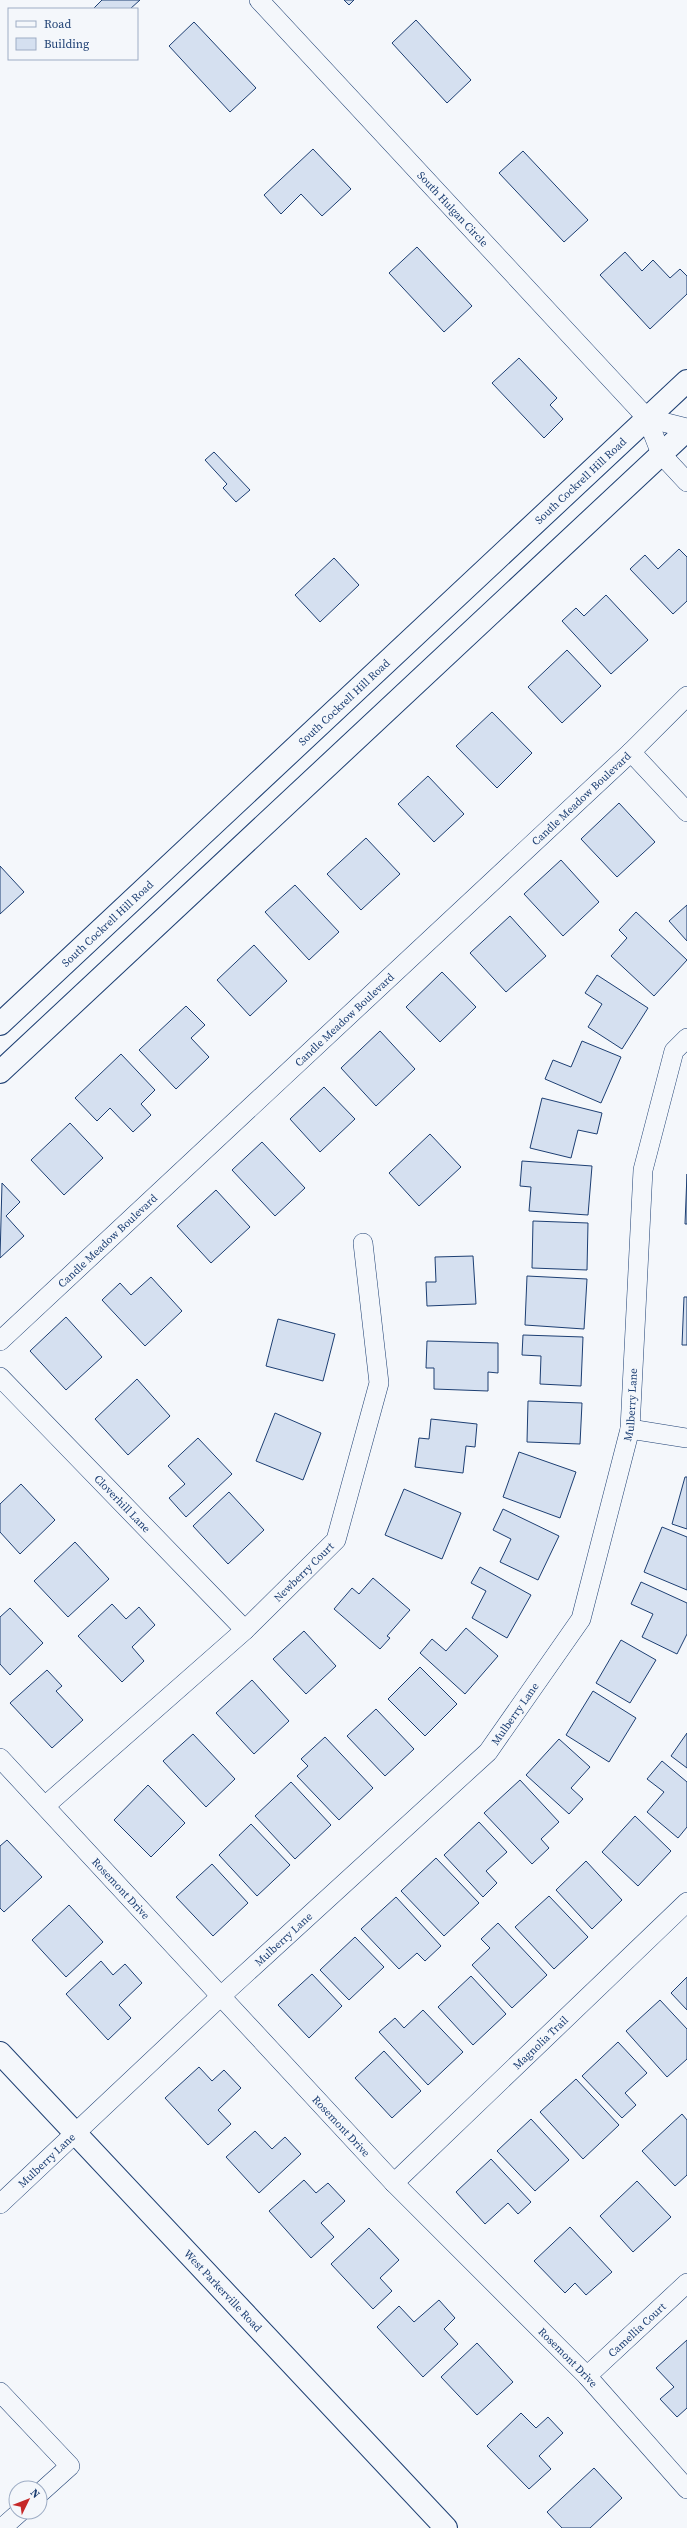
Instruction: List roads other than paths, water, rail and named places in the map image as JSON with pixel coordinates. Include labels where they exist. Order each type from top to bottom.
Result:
[{"type":"main road","name":"South Cockrell Hill Road","points":[[0,1024],[687,381]]},
{"type":"main road","points":[[0,1072],[687,429]]},
{"type":"main road","points":[[253,788],[276,814]]},
{"type":"main road","name":"West Parkerville Road","points":[[0,2053],[446,2528]]},
{"type":"street","name":"South Hulgan Circle","points":[[259,0],[647,418]]},
{"type":"street","points":[[647,418],[687,429]]},
{"type":"street","points":[[647,418],[661,454],[687,482]]},
{"type":"street","name":"Candle Meadow Boulevard","points":[[0,1341],[631,752],[687,696]]},
{"type":"street","points":[[631,752],[687,812]]},
{"type":"street","name":"Mulberry Lane","points":[[0,2204],[220,1996],[488,1752],[581,1619],[630,1429],[644,1170],[674,1051],[687,1038]]},
{"type":"street","name":"Newberry Court","points":[[45,1806],[245,1630],[336,1540],[379,1382],[363,1243]]},
{"type":"street","name":"Cloverhill Lane","points":[[0,1377],[245,1630]]},
{"type":"street","points":[[630,1429],[687,1438]]},
{"type":"street","name":"Rosemont Drive","points":[[0,1758],[394,2183],[587,2376],[687,2489]]},
{"type":"street","name":"Magnolia Trail","points":[[394,2183],[687,1902]]},
{"type":"street","name":"Camellia Court","points":[[587,2376],[687,2283]]},
{"type":"street","points":[[0,2392],[70,2466],[48,2486]]},
{"type":"street","points":[[2,2528],[11,2520]]}]
